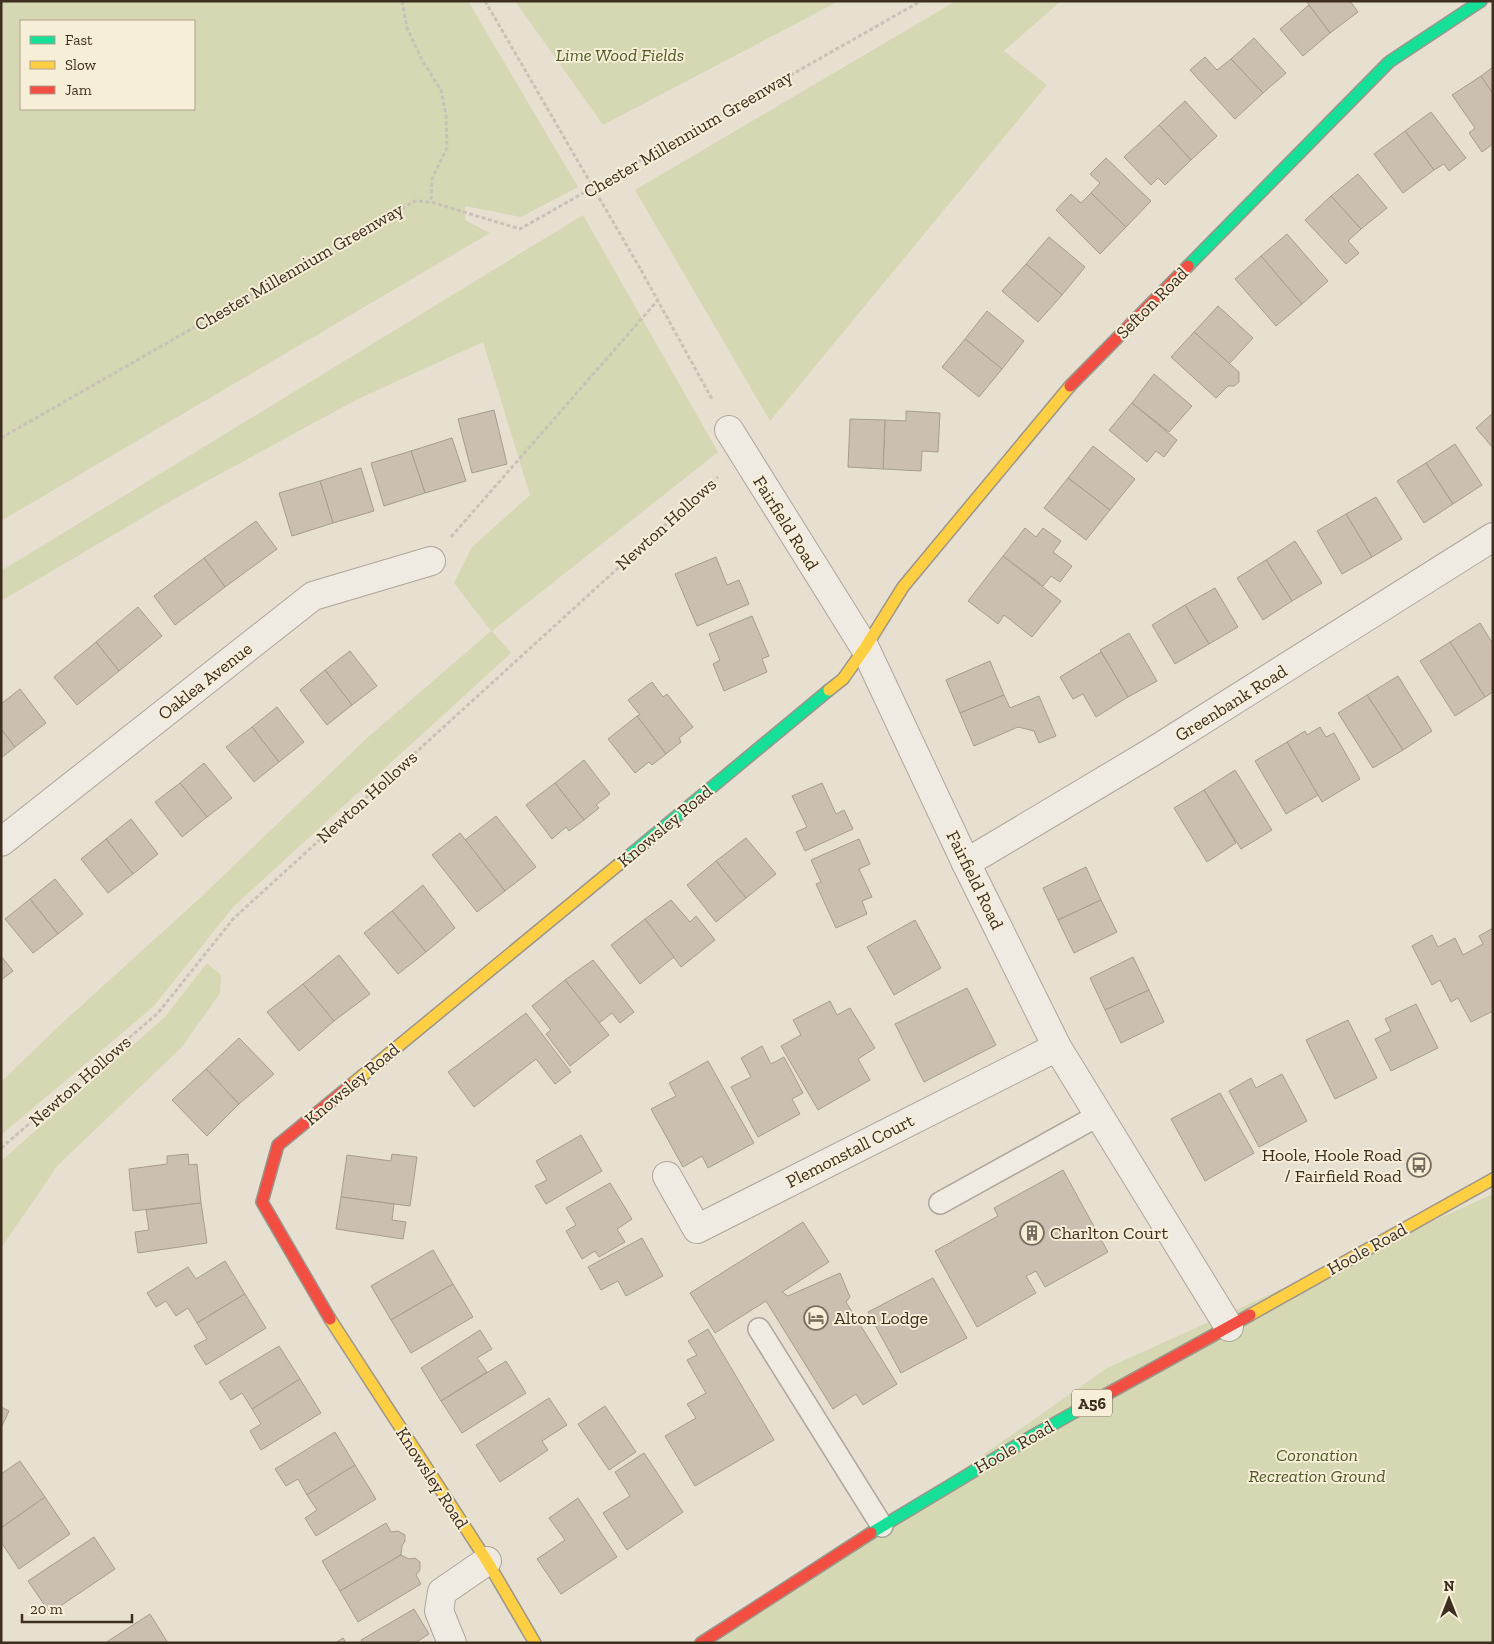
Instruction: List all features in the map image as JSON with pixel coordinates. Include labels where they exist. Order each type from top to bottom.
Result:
[{"type":"main road","name":"Sefton Road","points":[[865,648],[903,586],[1070,387],[1389,62],[1481,1]]},
{"type":"main road","name":"Knowsley Road","points":[[535,1643],[486,1560],[338,1333],[262,1202],[278,1145],[842,679],[865,648]]},
{"type":"main road","name":"Hoole Road","points":[[701,1643],[882,1526],[1034,1435],[1493,1179]]},
{"type":"street","name":"Fairfield Road","points":[[729,430],[865,648],[966,864],[1057,1047],[1229,1327]]},
{"type":"street","name":"Greenbank Road","points":[[966,864],[1152,752],[1493,537]]},
{"type":"street","name":"Oaklea Avenue","points":[[1,842],[313,596],[431,561]]},
{"type":"street","name":"Plemonstall Court","points":[[667,1176],[697,1228],[1057,1047]]},
{"type":"street","points":[[452,1643],[439,1611],[442,1592],[486,1560]]},
{"type":"lane","points":[[940,1203],[1098,1115]]},
{"type":"lane","points":[[759,1329],[882,1526]]},
{"type":"path","points":[[402,1],[407,28],[422,60],[441,90],[446,116],[447,148],[432,179],[431,202]]},
{"type":"path","points":[[485,1],[658,300],[729,430]]},
{"type":"path","name":"Chester Millennium Greenway","points":[[1,438],[415,201],[431,202],[520,229],[921,1]]},
{"type":"path","points":[[431,561],[658,300]]},
{"type":"path","name":"Newton Hollows","points":[[1,1148],[158,1013],[234,918],[743,454]]},
{"type":"green space","points":[[1,1],[468,1],[578,187],[521,217],[465,206],[465,220],[490,233],[1,521]]},
{"type":"green space","name":"Lime Wood Fields","points":[[515,1],[839,1],[603,125]]},
{"type":"green space","points":[[956,1],[1061,1],[1004,51],[1047,85],[770,421],[635,190]]},
{"type":"green space","points":[[583,215],[718,452],[492,631],[511,653],[234,906],[153,1007],[1,1135],[1,1082],[60,1025],[200,898],[367,738],[491,631],[454,583],[472,547],[530,495],[483,342],[356,400],[176,498],[1,601],[1,571]]},
{"type":"green space","points":[[207,963],[221,975],[220,993],[182,1047],[58,1165],[1,1248],[1,1161],[165,1017]]},
{"type":"green space","name":"Coronation Recreation Ground","points":[[1493,1194],[1493,1643],[701,1643],[882,1526],[1107,1368]]},
{"type":"building","points":[[1306,1],[1350,1],[1358,12],[1330,33]]},
{"type":"building","points":[[1309,5],[1330,33],[1303,56],[1280,29]]},
{"type":"building","points":[[1254,38],[1286,73],[1263,93],[1231,59]]},
{"type":"building","points":[[1205,57],[1217,70],[1231,59],[1263,93],[1235,119],[1190,70]]},
{"type":"building","points":[[1493,67],[1493,94],[1481,76]]},
{"type":"building","points":[[1481,76],[1493,94],[1493,144],[1482,152],[1469,133],[1475,128],[1452,95]]},
{"type":"building","points":[[1185,101],[1217,136],[1191,160],[1159,125]]},
{"type":"building","points":[[1431,112],[1466,158],[1449,171],[1444,164],[1434,170],[1405,131]]},
{"type":"building","points":[[1159,125],[1191,160],[1165,185],[1158,178],[1151,185],[1124,157]]},
{"type":"building","points":[[1405,131],[1434,170],[1403,193],[1374,154]]},
{"type":"building","points":[[1106,158],[1151,201],[1126,227],[1091,193],[1100,183],[1090,174]]},
{"type":"building","points":[[1358,174],[1387,208],[1361,229],[1331,196]]},
{"type":"building","points":[[1091,193],[1126,227],[1100,254],[1056,210],[1071,194],[1081,203]]},
{"type":"building","points":[[1331,196],[1361,229],[1348,241],[1359,253],[1346,264],[1305,220]]},
{"type":"building","points":[[1287,234],[1328,281],[1302,304],[1261,256]]},
{"type":"building","points":[[1049,237],[1085,267],[1062,295],[1026,264]]},
{"type":"building","points":[[1261,256],[1302,304],[1276,326],[1235,279]]},
{"type":"building","points":[[1026,264],[1062,295],[1038,322],[1002,291]]},
{"type":"building","points":[[1218,306],[1253,338],[1229,364],[1194,332]]},
{"type":"building","points":[[987,311],[1024,341],[1002,369],[965,339]]},
{"type":"building","points":[[1194,332],[1239,372],[1239,382],[1234,386],[1228,386],[1216,398],[1171,357]]},
{"type":"building","points":[[965,339],[1002,369],[979,397],[942,367]]},
{"type":"building","points":[[1154,374],[1192,406],[1169,432],[1132,403]]},
{"type":"building","points":[[1132,403],[1177,440],[1164,457],[1156,451],[1147,462],[1109,430]]},
{"type":"building","points":[[494,410],[507,464],[472,473],[458,419]]},
{"type":"building","points":[[906,411],[940,413],[938,452],[922,451],[921,471],[883,469],[885,420],[906,421]]},
{"type":"building","points":[[1493,413],[1493,448],[1476,428]]},
{"type":"building","points":[[850,419],[885,420],[883,469],[848,467]]},
{"type":"building","points":[[452,438],[466,481],[425,493],[411,451]]},
{"type":"building","points":[[1455,444],[1482,485],[1453,504],[1426,463]]},
{"type":"building","points":[[1093,446],[1135,479],[1110,510],[1068,478]]},
{"type":"building","points":[[411,451],[425,493],[384,506],[371,463]]},
{"type":"building","points":[[1426,463],[1453,504],[1424,523],[1397,481]]},
{"type":"building","points":[[361,468],[374,511],[333,523],[320,481]]},
{"type":"building","points":[[1068,478],[1110,510],[1086,540],[1044,508]]},
{"type":"building","points":[[320,481],[333,523],[292,536],[279,493]]},
{"type":"building","points":[[1376,497],[1402,539],[1372,557],[1346,514]]},
{"type":"building","points":[[1346,514],[1372,557],[1342,574],[1317,531]]},
{"type":"building","points":[[256,521],[277,549],[225,587],[204,558]]},
{"type":"building","points":[[1025,528],[1036,537],[1043,528],[1061,541],[1053,552],[1072,566],[1060,582],[1051,576],[1043,586],[1003,556]]},
{"type":"building","points":[[1295,541],[1322,583],[1292,601],[1266,560]]},
{"type":"building","points":[[1003,556],[1061,601],[1032,637],[1004,615],[998,624],[968,601]]},
{"type":"building","points":[[716,557],[727,585],[739,580],[749,604],[697,626],[675,574]]},
{"type":"building","points":[[204,558],[225,587],[175,625],[154,596]]},
{"type":"building","points":[[1266,560],[1292,601],[1263,620],[1237,578]]},
{"type":"building","points":[[1215,588],[1238,627],[1209,644],[1185,605]]},
{"type":"building","points":[[1185,605],[1209,644],[1175,664],[1152,625]]},
{"type":"building","points":[[138,607],[162,636],[119,671],[96,642]]},
{"type":"building","points":[[752,616],[769,656],[762,659],[767,672],[724,691],[713,664],[720,660],[709,634]]},
{"type":"building","points":[[1480,623],[1493,644],[1493,692],[1485,697],[1450,642]]},
{"type":"building","points":[[1129,633],[1157,681],[1128,697],[1100,650]]},
{"type":"building","points":[[96,642],[119,671],[77,705],[54,677]]},
{"type":"building","points":[[1450,642],[1485,697],[1455,716],[1420,661]]},
{"type":"building","points":[[350,651],[377,686],[352,705],[325,670]]},
{"type":"building","points":[[1101,652],[1128,697],[1096,717],[1083,694],[1073,699],[1060,677]]},
{"type":"building","points":[[990,661],[1004,695],[960,713],[946,680]]},
{"type":"building","points":[[325,670],[352,705],[327,725],[300,690]]},
{"type":"building","points":[[1398,676],[1432,731],[1403,750],[1367,695]]},
{"type":"building","points":[[652,682],[663,697],[667,694],[693,727],[679,738],[681,742],[666,754],[637,716],[640,715],[628,700]]},
{"type":"building","points":[[20,689],[46,723],[15,747],[1,729],[1,704]]},
{"type":"building","points":[[1004,695],[1010,708],[1039,696],[1056,736],[1039,743],[1034,731],[1018,727],[974,746],[960,713]]},
{"type":"building","points":[[1367,695],[1403,750],[1373,768],[1338,713]]},
{"type":"building","points":[[277,707],[304,742],[279,762],[252,727]]},
{"type":"building","points":[[637,716],[666,754],[652,765],[649,762],[635,773],[608,739]]},
{"type":"building","points":[[252,727],[279,762],[254,782],[226,747]]},
{"type":"building","points":[[1320,727],[1326,737],[1334,733],[1360,779],[1322,802],[1287,742],[1305,731],[1307,735]]},
{"type":"building","points":[[1,729],[15,747],[1,758]]},
{"type":"building","points":[[1287,742],[1318,795],[1286,814],[1255,761]]},
{"type":"building","points":[[584,760],[610,794],[596,805],[599,808],[584,820],[555,783]]},
{"type":"building","points":[[204,763],[232,798],[207,817],[180,783]]},
{"type":"building","points":[[1235,770],[1272,830],[1241,849],[1204,790]]},
{"type":"building","points":[[180,783],[207,817],[182,837],[155,802]]},
{"type":"building","points":[[555,783],[584,820],[569,831],[566,827],[552,839],[526,805]]},
{"type":"building","points":[[822,783],[836,814],[844,810],[853,829],[805,851],[796,832],[807,827],[792,796]]},
{"type":"building","points":[[1204,790],[1236,843],[1207,862],[1174,808]]},
{"type":"building","points":[[496,816],[536,867],[505,891],[465,840]]},
{"type":"building","points":[[131,819],[158,854],[133,874],[106,839]]},
{"type":"building","points":[[460,833],[505,891],[477,912],[432,855]]},
{"type":"building","points":[[746,838],[776,874],[746,898],[716,861]]},
{"type":"building","points":[[106,839],[133,874],[108,893],[81,859]]},
{"type":"building","points":[[859,839],[870,864],[859,869],[872,897],[862,901],[867,914],[836,928],[816,884],[821,882],[811,860]]},
{"type":"building","points":[[716,861],[746,898],[716,922],[687,885]]},
{"type":"building","points":[[1086,867],[1101,900],[1058,920],[1043,888]]},
{"type":"building","points":[[55,879],[83,914],[58,934],[30,899]]},
{"type":"building","points":[[423,885],[455,928],[426,952],[392,911]]},
{"type":"building","points":[[30,899],[58,934],[33,953],[5,919]]},
{"type":"building","points":[[671,900],[690,922],[696,916],[715,940],[681,967],[645,919]]},
{"type":"building","points":[[1101,900],[1117,932],[1074,953],[1058,920]]},
{"type":"building","points":[[392,911],[426,952],[398,974],[364,933]]},
{"type":"building","points":[[645,919],[674,957],[640,984],[611,945]]},
{"type":"building","points":[[915,920],[941,968],[894,995],[867,947]]},
{"type":"building","points":[[1493,928],[1493,1011],[1471,1022],[1458,998],[1451,1002],[1440,980],[1432,985],[1412,946],[1432,935],[1438,947],[1455,938],[1463,955],[1483,944],[1479,936]]},
{"type":"building","points":[[339,955],[370,994],[334,1021],[303,984]]},
{"type":"building","points":[[1,956],[13,971],[1,980]]},
{"type":"building","points":[[1133,957],[1149,990],[1105,1010],[1090,978]]},
{"type":"building","points":[[593,960],[634,1012],[620,1023],[612,1013],[599,1023],[565,980]]},
{"type":"building","points":[[565,980],[609,1035],[570,1066],[546,1034],[551,1030],[532,1006]]},
{"type":"building","points":[[303,984],[334,1021],[299,1051],[267,1012]]},
{"type":"building","points":[[967,988],[996,1045],[924,1082],[895,1024]]},
{"type":"building","points":[[1149,990],[1164,1022],[1121,1043],[1105,1010]]},
{"type":"building","points":[[830,1001],[837,1015],[850,1008],[875,1048],[858,1059],[870,1080],[818,1110],[781,1046],[801,1035],[793,1020]]},
{"type":"building","points":[[1416,1004],[1438,1048],[1391,1071],[1375,1039],[1391,1031],[1385,1019]]},
{"type":"building","points":[[526,1013],[571,1072],[555,1084],[536,1059],[474,1107],[448,1072]]},
{"type":"building","points":[[1348,1020],[1377,1078],[1335,1099],[1306,1040]]},
{"type":"building","points":[[239,1038],[274,1074],[239,1104],[206,1069]]},
{"type":"building","points":[[762,1046],[771,1064],[784,1057],[803,1093],[792,1099],[800,1114],[758,1137],[731,1087],[751,1077],[741,1058]]},
{"type":"building","points":[[708,1061],[754,1143],[708,1168],[702,1156],[683,1167],[651,1109],[676,1096],[669,1083]]},
{"type":"building","points":[[206,1069],[239,1104],[207,1136],[172,1100]]},
{"type":"building","points":[[1282,1074],[1307,1121],[1259,1147],[1229,1091],[1251,1078],[1256,1088]]},
{"type":"building","points":[[1220,1093],[1254,1153],[1205,1181],[1171,1119]]},
{"type":"building","points":[[581,1135],[602,1171],[546,1204],[535,1186],[547,1180],[536,1161]]},
{"type":"building","points":[[188,1154],[189,1165],[197,1164],[201,1203],[133,1211],[129,1169],[167,1164],[167,1156]]},
{"type":"building","points":[[392,1154],[417,1157],[410,1206],[341,1197],[347,1155],[391,1161]]},
{"type":"building","name":"Charlton Court","points":[[1063,1170],[1108,1252],[1045,1287],[1036,1271],[1026,1276],[1036,1293],[977,1327],[935,1251],[998,1216],[994,1208]]},
{"type":"building","points":[[610,1183],[632,1219],[617,1229],[625,1242],[599,1257],[595,1251],[582,1259],[566,1231],[576,1225],[566,1208]]},
{"type":"building","points":[[341,1197],[394,1204],[392,1220],[406,1222],[403,1239],[336,1229]]},
{"type":"building","points":[[201,1203],[207,1243],[138,1253],[135,1232],[149,1230],[146,1210]]},
{"type":"building","name":"Alton Lodge","points":[[803,1222],[829,1262],[782,1292],[788,1296],[840,1273],[850,1297],[846,1302],[897,1384],[863,1405],[856,1394],[833,1409],[766,1301],[715,1333],[690,1293]]},
{"type":"building","points":[[642,1238],[663,1276],[626,1296],[618,1281],[601,1290],[588,1267]]},
{"type":"building","points":[[433,1250],[453,1284],[391,1320],[371,1286]]},
{"type":"building","points":[[225,1261],[245,1294],[197,1323],[188,1308],[176,1316],[166,1301],[156,1307],[147,1293],[188,1267],[196,1279]]},
{"type":"building","points":[[933,1278],[967,1338],[901,1373],[868,1312]]},
{"type":"building","points":[[453,1284],[473,1317],[411,1353],[391,1320]]},
{"type":"building","points":[[245,1294],[266,1328],[206,1365],[194,1346],[207,1339],[197,1323]]},
{"type":"building","points":[[708,1329],[774,1440],[695,1486],[665,1436],[696,1418],[687,1404],[706,1393],[687,1360],[697,1355],[688,1341]]},
{"type":"building","points":[[480,1330],[492,1349],[477,1358],[487,1372],[441,1401],[421,1368]]},
{"type":"building","points":[[279,1346],[300,1379],[252,1409],[242,1393],[231,1400],[219,1382]]},
{"type":"building","points":[[506,1361],[526,1393],[462,1433],[441,1401]]},
{"type":"building","points":[[300,1379],[321,1413],[261,1450],[250,1431],[261,1424],[252,1409]]},
{"type":"building","points":[[549,1398],[567,1425],[542,1441],[548,1450],[500,1482],[476,1445]]},
{"type":"building","points":[[605,1406],[636,1452],[609,1470],[578,1424]]},
{"type":"building","points":[[1,1407],[9,1411],[1,1428]]},
{"type":"building","points":[[335,1432],[355,1465],[307,1495],[298,1479],[286,1486],[275,1469]]},
{"type":"building","points":[[644,1453],[683,1512],[627,1550],[603,1513],[630,1496],[615,1472]]},
{"type":"building","points":[[20,1461],[45,1497],[1,1528],[1,1474]]},
{"type":"building","points":[[355,1465],[376,1499],[316,1536],[305,1518],[317,1510],[307,1495]]},
{"type":"building","points":[[45,1497],[70,1534],[19,1569],[1,1542],[1,1528]]},
{"type":"building","points":[[578,1498],[617,1557],[561,1594],[537,1559],[565,1540],[549,1518]]},
{"type":"building","points":[[386,1523],[391,1532],[398,1531],[405,1535],[401,1555],[340,1591],[322,1561]]},
{"type":"building","points":[[94,1537],[115,1569],[50,1613],[28,1581]]},
{"type":"building","points":[[401,1555],[409,1559],[415,1558],[420,1562],[420,1570],[416,1575],[421,1584],[358,1622],[340,1591]]},
{"type":"building","points":[[414,1609],[429,1634],[415,1643],[363,1643],[361,1640]]},
{"type":"building","points":[[150,1614],[168,1643],[105,1643]]},
{"type":"building","points":[[343,1638],[346,1643],[335,1643]]},
{"type":"traffic: fast","points":[[1188,266],[1389,62],[1481,1]]},
{"type":"traffic: fast","points":[[618,865],[829,690]]},
{"type":"traffic: fast","points":[[871,1533],[1089,1404]]},
{"type":"traffic: slow","points":[[829,690],[843,679],[903,587],[1070,386]]},
{"type":"traffic: slow","points":[[351,1085],[618,865]]},
{"type":"traffic: slow","points":[[1250,1315],[1493,1179]]},
{"type":"traffic: slow","points":[[330,1319],[487,1561],[535,1643]]},
{"type":"traffic: jam","points":[[1070,386],[1188,266]]},
{"type":"traffic: jam","points":[[330,1319],[262,1202],[278,1145],[351,1085]]},
{"type":"traffic: jam","points":[[1089,1404],[1250,1315]]},
{"type":"traffic: jam","points":[[701,1643],[871,1533]]},
{"type":"place","name":"Hoole, Hoole Road / Fairfield Road","points":[[1419,1165]]},
{"type":"place","name":"Charlton Court","points":[[1032,1233]]},
{"type":"place","name":"Alton Lodge","points":[[816,1318]]}]
